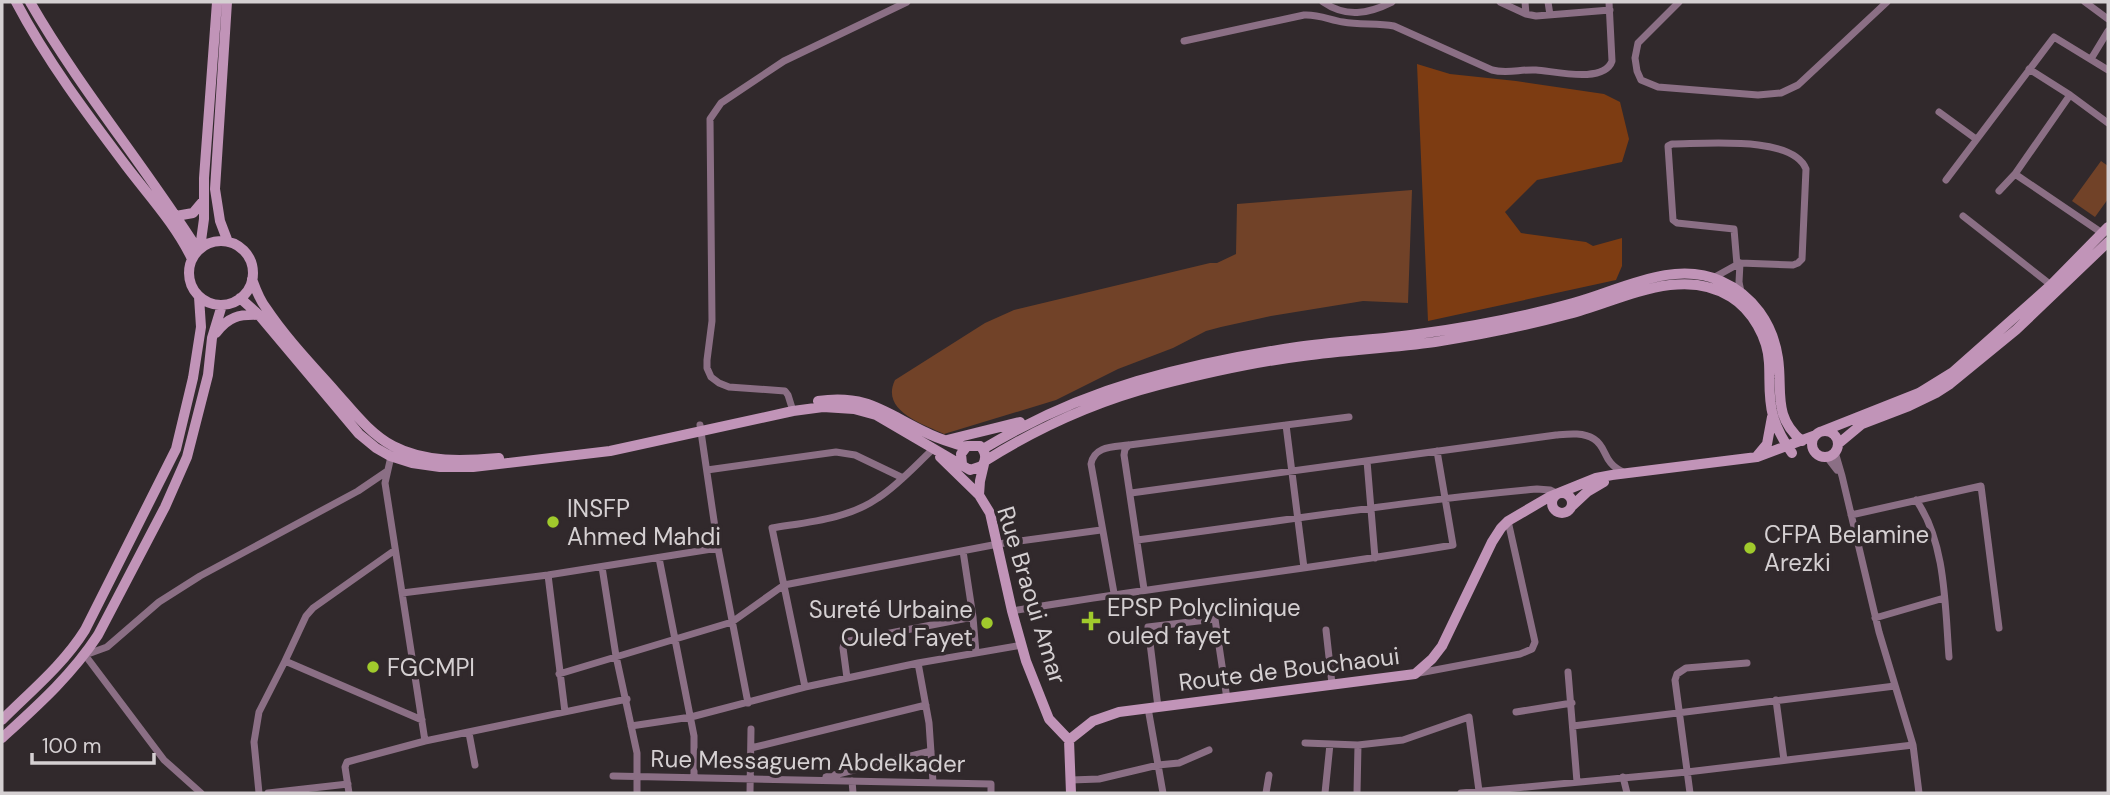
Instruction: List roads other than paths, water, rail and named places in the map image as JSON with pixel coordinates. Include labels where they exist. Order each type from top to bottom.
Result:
[{"type":"main road","points":[[16,2],[65,82],[174,228],[197,252]]},
{"type":"main road","points":[[30,2],[83,86],[176,216],[197,252]]},
{"type":"main road","points":[[217,2],[204,178],[204,219],[197,252],[188,272],[191,286],[199,297],[222,305],[246,293],[252,279]]},
{"type":"main road","points":[[227,2],[215,189],[220,221],[228,242]]},
{"type":"main road","points":[[176,216],[193,213],[204,200]]},
{"type":"main road","points":[[1789,450],[1802,440],[1933,386],[1973,356],[2106,234]]},
{"type":"main road","points":[[1513,519],[1549,497],[1596,478],[1757,457],[1789,450],[1829,452],[1862,424],[1909,407],[1950,384],[2016,330],[2106,234]]},
{"type":"main road","points":[[197,252],[216,241],[228,242],[241,248],[252,265],[252,279],[267,310],[372,432],[392,451],[412,463],[440,467],[473,467],[610,451],[701,428],[843,399],[863,402],[887,411],[943,440],[965,447],[975,445],[983,449]]},
{"type":"main road","points":[[943,440],[1003,427],[1129,384],[1230,358],[1300,346],[1418,334],[1465,326],[1572,303],[1663,275],[1695,273],[1722,281],[1741,293],[1750,300],[1768,324],[1778,359],[1781,412],[1788,427],[1802,440]]},
{"type":"main road","points":[[792,408],[854,409],[876,415],[974,470],[1021,440],[1092,406],[1158,385],[1267,361],[1468,336],[1570,314],[1666,285],[1684,283],[1701,284],[1716,289],[1731,297],[1753,317],[1769,359],[1772,414],[1789,450]]},
{"type":"main road","points":[[2,720],[74,647],[164,477],[182,432],[193,378],[201,327],[199,297]]},
{"type":"main road","points":[[240,298],[259,315],[359,434],[376,448],[392,451]]},
{"type":"main road","points":[[2,738],[71,673],[85,655],[165,507],[187,457],[208,375],[212,338],[222,305]]},
{"type":"main road","points":[[212,338],[221,326],[234,316],[259,315]]},
{"type":"main road","points":[[983,449],[1053,412]]},
{"type":"main road","points":[[1757,457],[1767,444],[1772,414]]},
{"type":"main road","points":[[1819,433],[1832,433],[1837,440],[1829,452],[1813,448],[1813,439],[1819,433]]},
{"type":"main road","points":[[916,439],[947,462],[979,495]]},
{"type":"main road","points":[[962,464],[961,454],[965,447]]},
{"type":"main road","points":[[979,495],[985,461],[983,449]]},
{"type":"main road","name":"Rue Braoui Amar","points":[[962,464],[990,513],[1026,661],[1049,719],[1069,740]]},
{"type":"main road","points":[[1513,519],[1551,511],[1568,511],[1597,485],[1626,473]]},
{"type":"main road","points":[[1559,513],[1552,505],[1558,494],[1569,496],[1572,506]]},
{"type":"main road","name":"Route de Bouchaoui","points":[[1069,740],[1093,721],[1119,712],[1415,674],[1442,646],[1492,542],[1513,519]]},
{"type":"main road","points":[[1069,740],[1071,793]]},
{"type":"street","points":[[792,408],[785,391],[729,387],[712,377],[707,368],[712,321],[710,119],[721,103],[785,61],[907,2]]},
{"type":"street","points":[[1314,14],[1326,4],[1351,13],[1371,11],[1392,2]]},
{"type":"street","points":[[1184,41],[1314,14],[1342,22],[1394,26],[1501,72],[1533,70],[1569,75],[1602,72],[1610,66],[1609,6],[1550,15],[1526,14],[1500,2]]},
{"type":"street","points":[[1525,2],[1526,14]]},
{"type":"street","points":[[1548,2],[1550,15]]},
{"type":"street","points":[[1679,2],[1638,43],[1635,58],[1641,80],[1658,87],[1758,95],[1781,93],[1798,85],[1887,2]]},
{"type":"street","points":[[2085,2],[2108,19]]},
{"type":"street","points":[[2091,59],[2108,31]]},
{"type":"street","points":[[1946,180],[2054,37],[2108,70]]},
{"type":"street","points":[[2029,69],[2108,123]]},
{"type":"street","points":[[1999,191],[2015,174],[2070,95]]},
{"type":"street","points":[[1939,111],[1976,139]]},
{"type":"street","points":[[1713,278],[1739,264],[1793,265],[1802,259],[1806,169],[1793,153],[1760,144],[1668,146],[1673,220],[1677,223],[1734,229],[1739,264],[1741,293]]},
{"type":"street","points":[[2015,174],[2106,234]]},
{"type":"street","points":[[1963,216],[2051,285]]},
{"type":"street","points":[[1114,593],[1101,530],[1092,459],[1094,454],[1102,449],[1129,445],[1349,418]]},
{"type":"street","points":[[1286,425],[1304,568]]},
{"type":"street","points":[[701,428],[718,548],[748,703]]},
{"type":"street","points":[[1131,493],[1578,434],[1593,438],[1599,443],[1613,467],[1626,473]]},
{"type":"street","points":[[1129,445],[1124,456],[1144,589]]},
{"type":"street","points":[[805,687],[772,528],[853,511],[878,499],[932,450]]},
{"type":"street","points":[[392,451],[385,484],[425,741]]},
{"type":"street","points":[[1012,611],[1114,593],[1453,545],[1437,451]]},
{"type":"street","points":[[706,470],[836,452],[855,455],[903,478]]},
{"type":"street","points":[[1829,452],[1842,476],[1875,618],[1913,745],[1919,793]]},
{"type":"street","points":[[1367,460],[1375,558]]},
{"type":"street","points":[[198,792],[164,760],[85,655],[107,646],[185,584],[358,491],[386,472]]},
{"type":"street","points":[[1851,515],[1981,486],[1999,628]]},
{"type":"street","points":[[1137,540],[1444,497],[1537,489],[1558,494]]},
{"type":"street","points":[[1916,500],[1923,510],[1937,549],[1942,574],[1949,657]]},
{"type":"street","points":[[1415,674],[1532,649],[1535,642],[1513,519]]},
{"type":"street","points":[[559,674],[732,622],[784,585],[998,544],[1101,530]]},
{"type":"street","points":[[401,593],[548,575],[718,548]]},
{"type":"street","points":[[259,793],[254,742],[259,712],[306,616],[313,608],[395,550]]},
{"type":"street","points":[[963,551],[976,653]]},
{"type":"street","points":[[659,558],[691,717],[694,777]]},
{"type":"street","points":[[602,567],[616,656],[637,753],[637,793]]},
{"type":"street","points":[[548,575],[565,712]]},
{"type":"street","points":[[1875,618],[1944,597]]},
{"type":"street","points":[[848,678],[844,643],[973,617]]},
{"type":"street","points":[[1163,793],[1158,765],[1148,627],[1215,618],[1227,699]]},
{"type":"street","points":[[1326,630],[1332,684]]},
{"type":"street","points":[[631,726],[691,717],[805,687],[1021,645]]},
{"type":"street","points":[[285,661],[422,720]]},
{"type":"street","points":[[918,663],[926,705],[933,782]]},
{"type":"street","points":[[1690,793],[1675,680],[1680,671],[1686,668],[1747,663]]},
{"type":"street","points":[[1568,672],[1577,782]]},
{"type":"street","points":[[1573,726],[1895,686]]},
{"type":"street","points":[[349,793],[345,767],[347,762],[425,741],[627,699]]},
{"type":"street","points":[[1776,700],[1784,760]]},
{"type":"street","points":[[1516,712],[1572,703]]},
{"type":"street","points":[[751,747],[926,705]]},
{"type":"street","points":[[1305,743],[1358,745],[1403,740],[1469,717],[1479,791]]},
{"type":"street","points":[[750,793],[751,729]]},
{"type":"street","points":[[469,733],[475,765]]},
{"type":"street","points":[[1325,793],[1330,744]]},
{"type":"street","points":[[1357,793],[1358,745]]},
{"type":"street","points":[[1461,793],[1687,772],[1913,745]]},
{"type":"street","points":[[1071,780],[1098,779],[1158,765],[1180,763],[1209,750]]},
{"type":"street","points":[[816,780],[931,751]]},
{"type":"street","points":[[1266,793],[1269,775]]},
{"type":"street","name":"Rue Messaguem Abdelkader","points":[[613,776],[992,784],[991,793]]},
{"type":"street","points":[[1623,778],[1626,793]]},
{"type":"street","points":[[852,781],[853,793]]},
{"type":"street","points":[[909,782],[910,793]]},
{"type":"street","points":[[268,793],[348,784]]},
{"type":"place","name":"INSFP Ahmed Mahdi","points":[[553,522]]},
{"type":"place","name":"CFPA Belamine Arezki","points":[[1750,548]]},
{"type":"place","name":"EPSP Polyclinique ouled fayet","points":[[1091,621]]},
{"type":"place","name":"Sureté Urbaine Ouled Fayet","points":[[987,623]]},
{"type":"place","name":"FGCMPI","points":[[373,667]]}]
